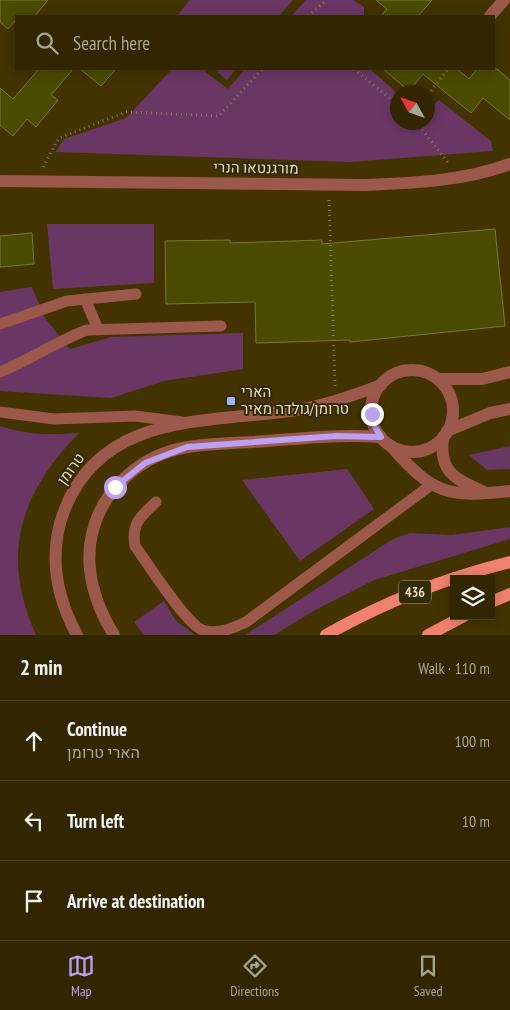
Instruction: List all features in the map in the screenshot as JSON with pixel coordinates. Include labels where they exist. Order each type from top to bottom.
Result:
[{"type":"main road","name":"436","points":[[326,635],[361,615],[406,595],[451,579],[510,562]]},
{"type":"main road","points":[[495,600],[510,594]]},
{"type":"main road","points":[[428,635],[456,620]]},
{"type":"street","points":[[491,15],[504,0]]},
{"type":"street","name":"מורגנטאו הנרי","points":[[0,181],[328,185],[418,183],[492,171],[510,164]]},
{"type":"street","points":[[486,493],[464,483],[451,473],[441,456],[445,434],[453,413],[452,401],[447,389],[438,379],[427,372],[409,370],[391,376],[381,385],[374,396],[372,408],[375,427],[381,437],[409,467],[431,485],[460,494],[486,493],[510,491]]},
{"type":"street","points":[[438,379],[482,379],[510,372]]},
{"type":"street","name":"טרומן","points":[[77,635],[60,595],[55,569],[56,547],[60,524],[69,500],[84,474],[103,454],[130,438],[158,428],[232,416],[301,409],[336,402],[381,385]]},
{"type":"street","points":[[391,446],[403,450],[422,450],[434,445],[445,434],[490,413],[510,408]]},
{"type":"street","points":[[114,635],[94,591],[89,567],[89,544],[95,520],[104,502],[126,476],[145,463],[187,447],[336,436],[381,437]]},
{"type":"lane","points":[[0,324],[67,300],[136,294]]},
{"type":"lane","points":[[85,299],[98,329]]},
{"type":"lane","points":[[0,372],[45,351],[67,337],[98,329],[221,326]]},
{"type":"lane","points":[[0,412],[54,419],[136,416],[187,423]]},
{"type":"lane","points":[[156,502],[139,518],[133,533],[135,546],[191,622],[204,631],[227,630],[246,622],[431,485]]},
{"type":"path","points":[[309,15],[327,0]]},
{"type":"path","points":[[35,182],[59,138],[126,112],[218,116],[261,70]]},
{"type":"path","points":[[355,70],[390,98]]},
{"type":"path","points":[[435,86],[447,70]]},
{"type":"path","points":[[422,130],[458,177]]},
{"type":"path","points":[[328,185],[336,402]]},
{"type":"shaded area","points":[[190,0],[293,0],[280,15],[178,15]]},
{"type":"shaded area","points":[[306,0],[353,0],[364,7],[364,15],[292,15]]},
{"type":"shaded area","points":[[171,70],[203,70],[228,89],[244,70],[371,70],[390,87],[390,130],[435,130],[435,103],[439,100],[491,141],[493,151],[350,162],[56,152],[64,139],[126,118]]},
{"type":"shaded area","points":[[215,70],[235,70],[227,80]]},
{"type":"shaded area","points":[[47,224],[154,224],[154,283],[53,289]]},
{"type":"shaded area","points":[[32,287],[45,318],[70,349],[111,337],[243,333],[243,369],[164,381],[111,398],[0,391],[0,292]]},
{"type":"shaded area","points":[[0,426],[40,434],[79,433],[42,479],[30,502],[22,526],[18,552],[19,578],[25,606],[36,635],[0,635]]},
{"type":"shaded area","points":[[510,446],[510,469],[487,470],[469,455]]},
{"type":"shaded area","points":[[347,469],[374,509],[300,561],[242,480]]},
{"type":"shaded area","points":[[510,527],[510,539],[374,580],[317,609],[274,635],[245,635],[393,539],[410,533],[452,535]]},
{"type":"shaded area","points":[[164,601],[176,621],[195,635],[144,635],[134,622]]},
{"type":"building","points":[[0,0],[48,0],[36,15],[15,15],[15,21],[8,29],[0,22]]},
{"type":"building","points":[[376,0],[432,0],[419,15],[382,15],[387,9]]},
{"type":"building","points":[[497,69],[510,80],[510,120],[483,98],[471,113],[423,74],[414,85],[402,85],[384,70],[458,70],[469,79],[476,70]]},
{"type":"building","points":[[38,70],[72,70],[51,95],[58,100],[36,127],[27,119],[13,136],[0,125],[0,88],[13,99]]},
{"type":"building","points":[[81,70],[115,70],[101,86]]},
{"type":"building","points":[[495,229],[505,326],[350,342],[350,340],[256,343],[255,302],[166,304],[165,241],[230,240],[230,243],[322,240],[322,244]]},
{"type":"building","points":[[32,233],[34,264],[0,267],[0,236]]},
{"type":"place","name":"הארי טרומן/גולדה מאיר","points":[[231,401]]},
{"type":"route","points":[[115,487],[126,476],[145,463],[162,454],[187,447],[336,436],[381,437],[375,427],[372,414]]}]
